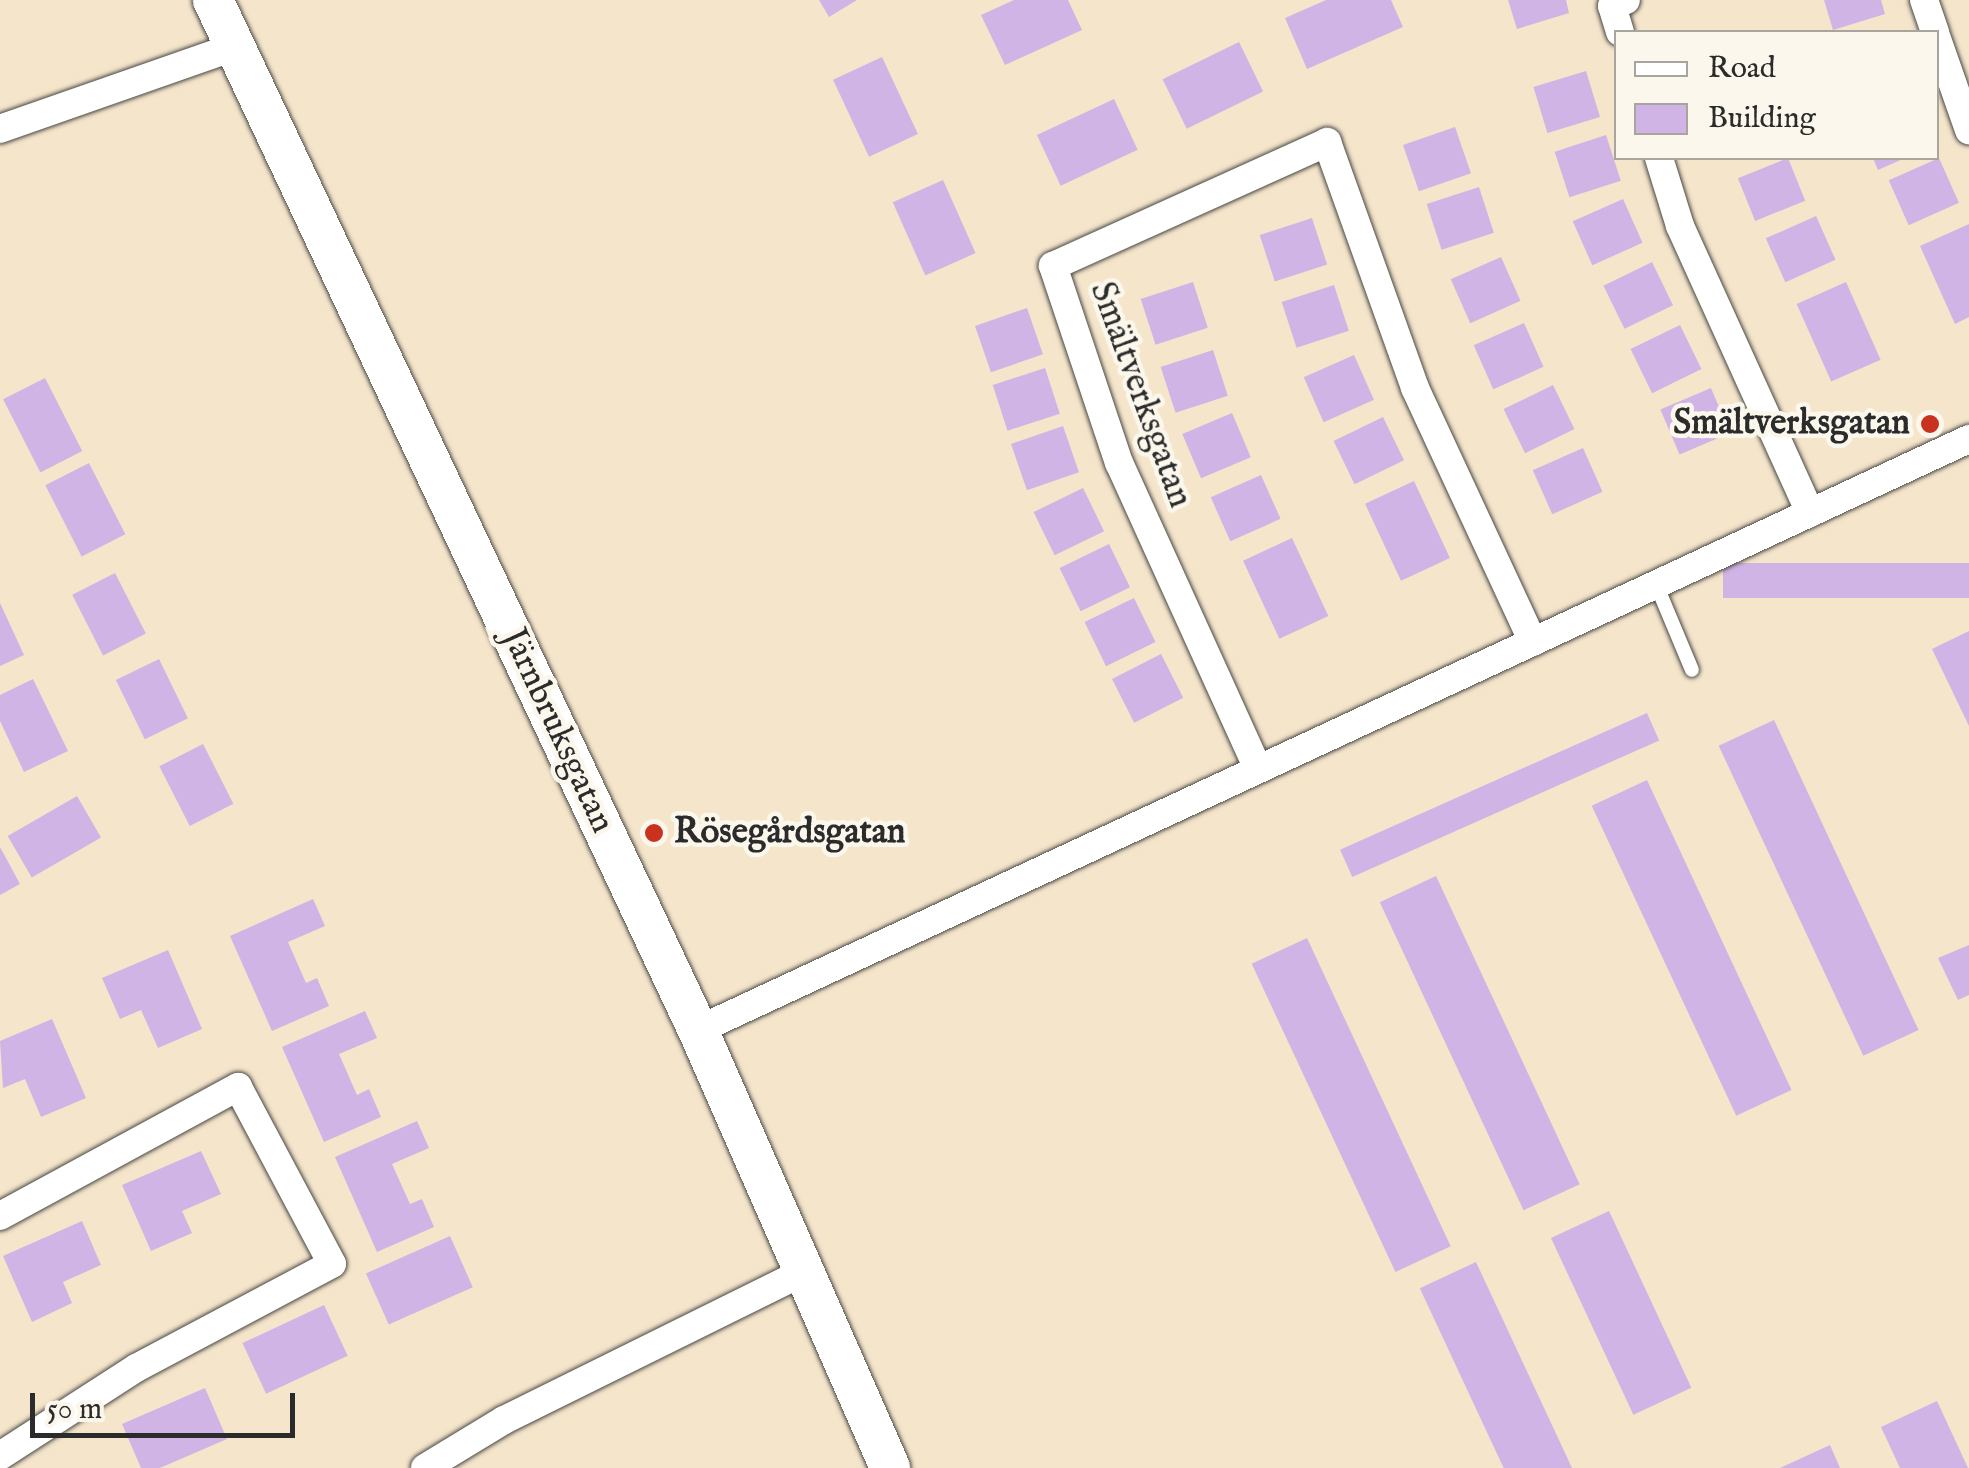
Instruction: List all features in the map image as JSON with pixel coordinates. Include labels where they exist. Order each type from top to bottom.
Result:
[{"type":"street","name":"Järnbruksgatan","points":[[213,0],[698,1030],[890,1468]]},
{"type":"street","points":[[1619,30],[1612,6],[1626,0]]},
{"type":"street","points":[[1924,0],[1935,30]]},
{"type":"street","points":[[1939,43],[1969,130]]},
{"type":"street","points":[[0,128],[234,47]]},
{"type":"street","name":"Smältverksgatan","points":[[1258,769],[1119,463],[1053,266],[1327,142],[1415,388],[1532,642]]},
{"type":"street","points":[[1659,160],[1680,226],[1810,513]]},
{"type":"street","points":[[698,1030],[1969,439]]},
{"type":"street","points":[[0,1216],[238,1087],[332,1264],[136,1368],[0,1456]]},
{"type":"street","points":[[425,1468],[504,1420],[806,1271]]},
{"type":"lane","points":[[1656,584],[1692,670]]},
{"type":"building","points":[[819,0],[857,0],[829,17]]},
{"type":"building","points":[[1014,0],[1068,0],[1082,30],[1005,65],[981,15]]},
{"type":"building","points":[[1326,0],[1391,0],[1403,27],[1307,69],[1285,18]]},
{"type":"building","points":[[1508,0],[1566,0],[1569,13],[1517,29]]},
{"type":"building","points":[[1824,0],[1881,0],[1885,14],[1833,30]]},
{"type":"building","points":[[1239,42],[1263,91],[1187,129],[1163,79]]},
{"type":"building","points":[[882,57],[918,134],[869,157],[833,80]]},
{"type":"building","points":[[1586,71],[1600,117],[1547,133],[1533,87]]},
{"type":"building","points":[[1114,99],[1138,150],[1061,186],[1037,135]]},
{"type":"building","points":[[1455,127],[1471,173],[1419,191],[1403,145]]},
{"type":"building","points":[[1606,135],[1621,181],[1569,197],[1555,152]]},
{"type":"building","points":[[1939,158],[1959,203],[1909,225],[1889,180]]},
{"type":"building","points":[[1789,160],[1805,201],[1755,221],[1738,178]]},
{"type":"building","points":[[1874,160],[1900,160],[1878,170]]},
{"type":"building","points":[[943,180],[976,253],[925,275],[893,202]]},
{"type":"building","points":[[1479,187],[1494,233],[1442,250],[1427,204]]},
{"type":"building","points":[[1623,199],[1643,243],[1592,265],[1573,221]]},
{"type":"building","points":[[1816,216],[1836,260],[1785,282],[1766,238]]},
{"type":"building","points":[[1312,218],[1327,265],[1275,282],[1260,235]]},
{"type":"building","points":[[1969,224],[1969,317],[1955,324],[1920,246]]},
{"type":"building","points":[[1501,257],[1521,301],[1470,323],[1451,279]]},
{"type":"building","points":[[1652,262],[1673,305],[1625,329],[1603,286]]},
{"type":"building","points":[[1193,282],[1208,328],[1156,345],[1141,299]]},
{"type":"building","points":[[1846,282],[1881,360],[1831,382],[1797,304]]},
{"type":"building","points":[[1334,285],[1349,331],[1297,348],[1282,302]]},
{"type":"building","points":[[1027,308],[1043,354],[991,372],[975,326]]},
{"type":"building","points":[[1524,323],[1544,367],[1493,389],[1474,345]]},
{"type":"building","points":[[1680,325],[1701,369],[1652,393],[1631,349]]},
{"type":"building","points":[[1213,350],[1228,396],[1176,413],[1161,367]]},
{"type":"building","points":[[1354,355],[1374,400],[1324,422],[1304,377]]},
{"type":"building","points":[[1045,368],[1060,414],[1008,431],[993,385]]},
{"type":"building","points":[[45,378],[82,451],[40,472],[3,399]]},
{"type":"building","points":[[1553,385],[1574,429],[1525,453],[1504,409]]},
{"type":"building","points":[[1711,388],[1730,433],[1680,455],[1660,409]]},
{"type":"building","points":[[1232,413],[1251,457],[1201,478],[1182,434]]},
{"type":"building","points":[[1383,417],[1404,460],[1355,484],[1334,441]]},
{"type":"building","points":[[1063,426],[1079,472],[1027,490],[1011,444]]},
{"type":"building","points":[[1583,448],[1603,492],[1552,514],[1533,470]]},
{"type":"building","points":[[89,463],[125,534],[82,557],[45,485]]},
{"type":"building","points":[[1261,475],[1281,519],[1230,541],[1211,497]]},
{"type":"building","points":[[1414,481],[1450,558],[1401,581],[1365,504]]},
{"type":"building","points":[[1083,488],[1104,531],[1055,555],[1034,512]]},
{"type":"building","points":[[1292,538],[1328,616],[1279,639],[1243,561]]},
{"type":"building","points":[[1109,544],[1130,587],[1081,611],[1060,568]]},
{"type":"building","points":[[1723,563],[1969,563],[1969,598],[1723,598]]},
{"type":"building","points":[[115,573],[146,634],[103,655],[72,595]]},
{"type":"building","points":[[1134,598],[1155,642],[1106,666],[1085,622]]},
{"type":"building","points":[[0,603],[24,655],[0,666]]},
{"type":"building","points":[[1969,631],[1969,726],[1932,649]]},
{"type":"building","points":[[1161,654],[1183,698],[1134,723],[1112,679]]},
{"type":"building","points":[[159,659],[188,718],[145,739],[116,680]]},
{"type":"building","points":[[33,679],[68,751],[24,772],[0,721],[0,695]]},
{"type":"building","points":[[1647,713],[1659,740],[1352,877],[1340,850]]},
{"type":"building","points":[[1774,720],[1919,1030],[1863,1056],[1719,746]]},
{"type":"building","points":[[203,744],[233,804],[190,826],[159,766]]},
{"type":"building","points":[[1647,780],[1792,1090],[1736,1116],[1592,806]]},
{"type":"building","points":[[77,796],[101,838],[32,878],[8,836]]},
{"type":"building","points":[[0,847],[20,884],[0,895]]},
{"type":"building","points":[[1436,876],[1580,1184],[1523,1210],[1380,902]]},
{"type":"building","points":[[313,899],[325,926],[288,942],[306,983],[317,978],[329,1006],[272,1031],[230,936]]},
{"type":"building","points":[[1307,938],[1451,1246],[1395,1272],[1252,964]]},
{"type":"building","points":[[1969,945],[1969,995],[1958,1000],[1938,958]]},
{"type":"building","points":[[168,950],[202,1029],[158,1048],[141,1010],[120,1019],[102,978]]},
{"type":"building","points":[[365,1011],[377,1038],[339,1054],[357,1095],[369,1089],[381,1117],[324,1142],[282,1047]]},
{"type":"building","points":[[52,1019],[86,1098],[41,1117],[25,1079],[3,1088],[0,1041]]},
{"type":"building","points":[[417,1121],[429,1148],[392,1164],[410,1204],[422,1199],[434,1227],[377,1252],[335,1157]]},
{"type":"building","points":[[201,1151],[221,1194],[182,1211],[192,1233],[151,1251],[122,1185]]},
{"type":"building","points":[[1609,1211],[1691,1388],[1633,1415],[1551,1238]]},
{"type":"building","points":[[82,1221],[101,1265],[63,1282],[72,1303],[32,1322],[3,1256]]},
{"type":"building","points":[[450,1236],[473,1287],[389,1325],[366,1273]]},
{"type":"building","points":[[1476,1262],[1572,1468],[1504,1468],[1420,1288]]},
{"type":"building","points":[[324,1305],[348,1356],[266,1394],[242,1343]]},
{"type":"building","points":[[205,1388],[227,1439],[160,1468],[141,1468],[122,1424]]},
{"type":"building","points":[[1937,1401],[1968,1468],[1900,1468],[1881,1427]]},
{"type":"building","points":[[1830,1445],[1840,1468],[1780,1468]]},
{"type":"place","name":"Smältverksgatan","points":[[1930,424]]},
{"type":"place","name":"Rösegårdsgatan","points":[[654,833]]}]
